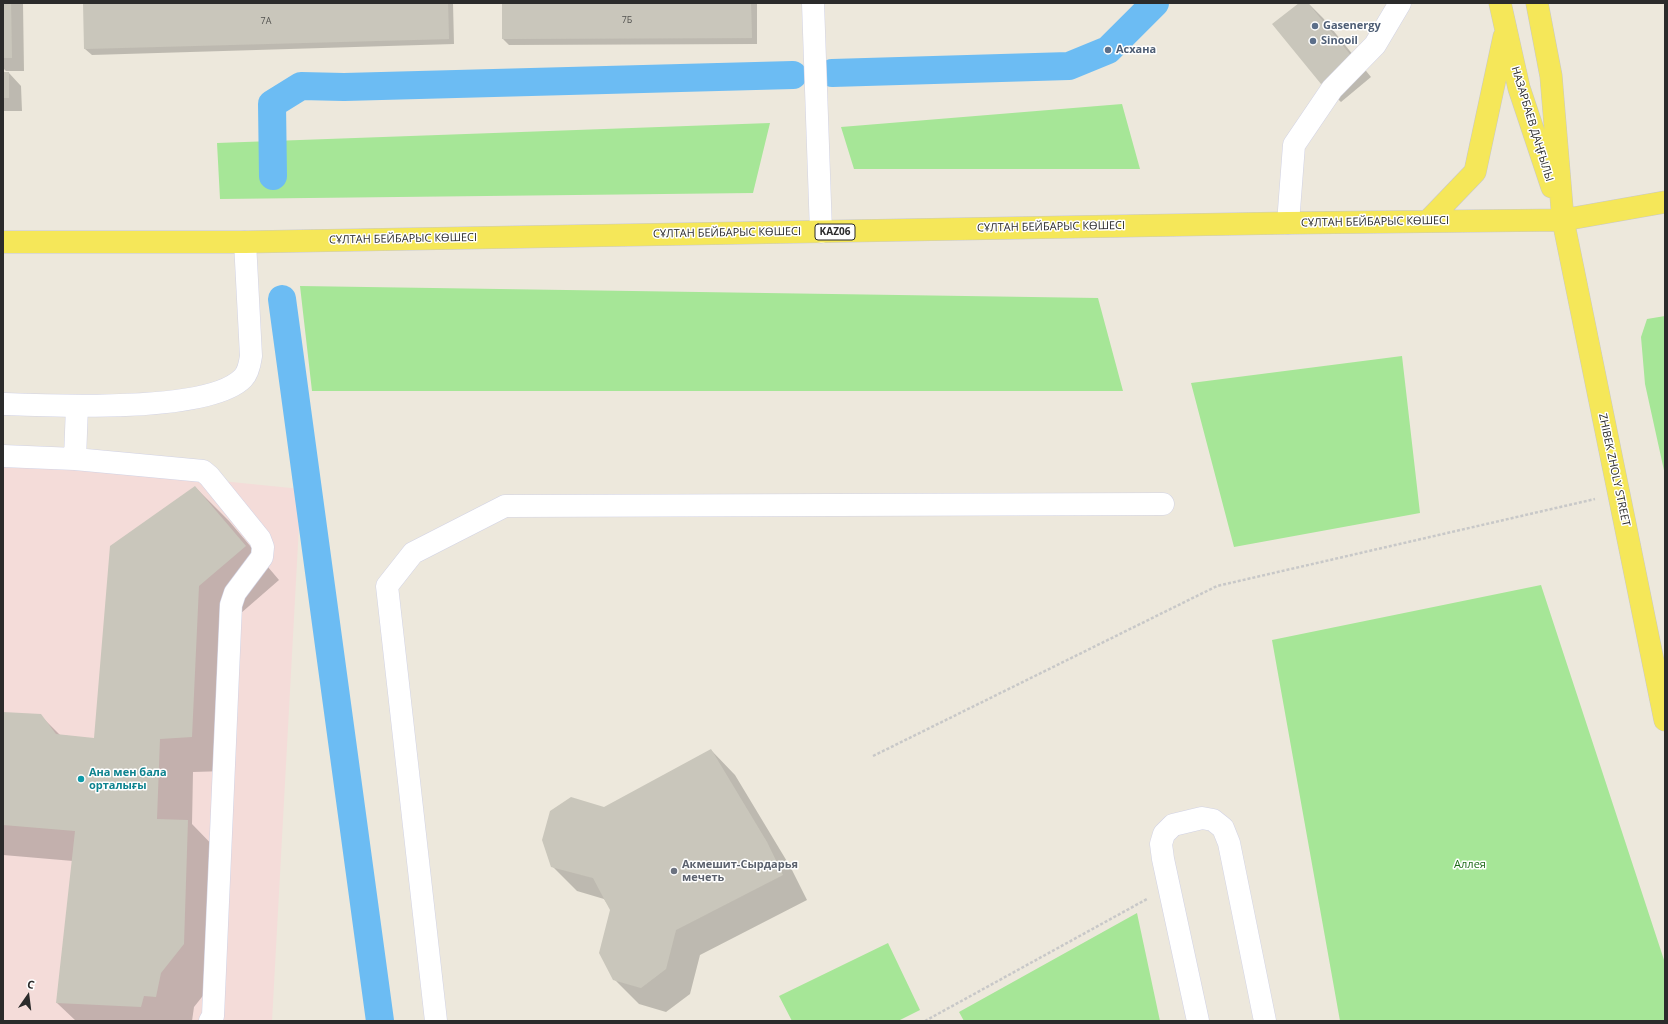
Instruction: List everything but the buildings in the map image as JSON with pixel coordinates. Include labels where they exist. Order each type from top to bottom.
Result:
[{"type":"main road","name":"НАЗАРБАЕВ ДАҢҒЫЛЫ","points":[[1500,3],[1519,88],[1563,220]]},
{"type":"main road","points":[[1537,3],[1551,76],[1563,220]]},
{"type":"main road","points":[[1428,222],[1475,172],[1506,28]]},
{"type":"main road","name":"СҰЛТАН БЕЙБАРЫС КӨШЕСІ","points":[[3,242],[245,242],[1288,223],[1563,220],[1665,202]]},
{"type":"main road","name":"ZHIBEK ZHOLY STREET","points":[[1563,220],[1665,720]]},
{"type":"lane","points":[[813,3],[821,232]]},
{"type":"lane","points":[[1288,223],[1294,145],[1332,89],[1375,45],[1400,3]]},
{"type":"lane","points":[[3,404],[76,406],[162,403],[228,388],[243,378],[249,366],[251,356],[245,242]]},
{"type":"lane","points":[[75,459],[76,406]]},
{"type":"lane","points":[[3,456],[75,459],[203,471],[209,476],[260,539],[263,547],[262,557],[235,593],[231,605],[213,1016],[210,1021]]},
{"type":"lane","points":[[436,1021],[387,586],[413,553],[505,506],[1163,504]]},
{"type":"lane","points":[[1198,1021],[1161,844],[1164,834],[1173,825],[1202,818],[1213,820],[1223,828],[1229,843],[1265,1021]]},
{"type":"path","points":[[873,756],[1217,586],[1619,493]]},
{"type":"path","points":[[925,1021],[1150,897]]},
{"type":"shaded area","points":[[3,459],[301,489],[272,1021],[3,1021]]},
{"type":"green space","points":[[1122,104],[1140,169],[854,169],[841,127]]},
{"type":"green space","points":[[770,123],[753,193],[220,199],[217,143]]},
{"type":"green space","points":[[300,286],[1098,298],[1123,391],[312,391]]},
{"type":"green space","points":[[1665,316],[1665,475],[1645,384],[1641,337],[1647,319]]},
{"type":"green space","points":[[1402,356],[1420,513],[1234,547],[1191,383]]},
{"type":"green space","name":"Аллея","points":[[1541,585],[1665,963],[1665,1021],[1340,1021],[1272,640]]},
{"type":"green space","points":[[1137,913],[1160,1021],[964,1021],[959,1012]]},
{"type":"green space","points":[[888,943],[920,1010],[898,1021],[792,1021],[779,996]]},
{"type":"waterway","points":[[832,73],[1069,66],[1108,50],[1155,3]]},
{"type":"waterway","points":[[273,176],[272,104],[301,86],[344,87],[793,75]]},
{"type":"waterway","points":[[282,299],[380,1021]]},
{"type":"place","name":"Gasenergy","points":[[1315,26]]},
{"type":"place","name":"Sinooil","points":[[1313,41]]},
{"type":"place","name":"Асхана","points":[[1108,50]]},
{"type":"place","name":"Ана мен бала орталығы","points":[[81,779]]},
{"type":"place","name":"Акмешит-Сырдарья мечеть","points":[[674,871]]}]
